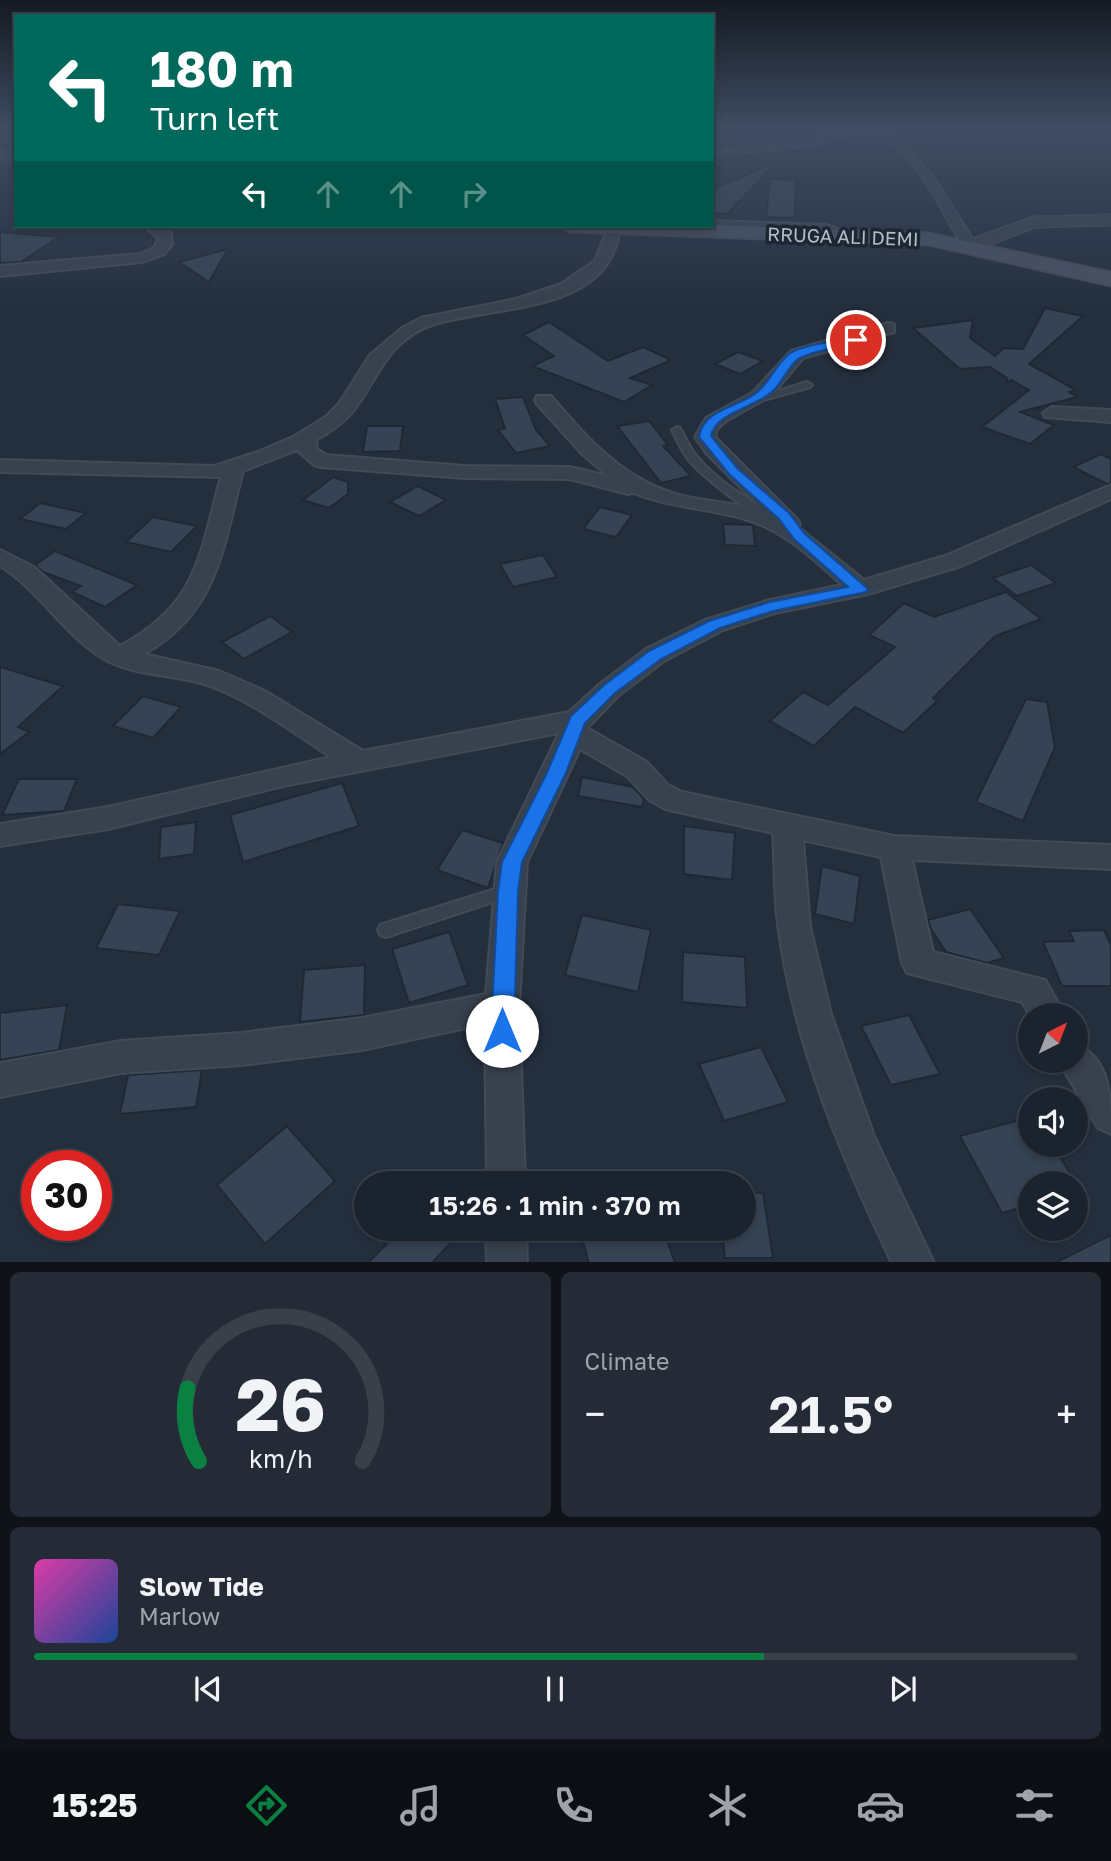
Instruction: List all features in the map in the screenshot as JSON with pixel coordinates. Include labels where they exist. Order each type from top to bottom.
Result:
[{"type":"main road","name":"RRUGA ALI DEMI","points":[[599,228],[908,237],[970,246],[1111,279]]},
{"type":"street","points":[[935,189],[970,246],[1033,222],[1111,220]]},
{"type":"street","points":[[0,271],[64,263],[142,258],[159,251],[165,244],[166,237],[153,228]]},
{"type":"street","points":[[0,466],[215,472],[233,469],[306,436],[333,420],[346,408],[364,375],[393,340],[427,321],[540,295],[576,281],[601,263],[614,229]]},
{"type":"street","points":[[860,589],[799,536],[784,516],[733,471],[705,437],[706,427],[716,418],[758,398],[771,387],[795,355],[872,336],[888,328]]},
{"type":"street","points":[[544,400],[600,462],[643,491]]},
{"type":"street","points":[[1052,413],[1111,416]]},
{"type":"street","points":[[306,436],[307,451],[321,461],[464,472],[570,473],[703,506],[747,511],[799,536]]},
{"type":"street","points":[[120,657],[173,624],[189,604],[208,565],[233,469]]},
{"type":"street","points":[[506,1171],[502,1006],[512,862],[575,726],[609,690],[655,655],[714,625],[770,607],[860,589],[953,561],[1111,491]]},
{"type":"street","points":[[0,557],[26,572],[104,648],[120,657],[210,677],[256,697],[361,763]]},
{"type":"street","points":[[0,835],[108,818],[283,776],[575,726],[637,769],[658,792],[675,801],[894,848],[1111,857]]},
{"type":"street","points":[[787,825],[794,925],[830,1069],[857,1144],[914,1262]]},
{"type":"street","points":[[894,848],[919,963],[1033,990],[1041,1003]]},
{"type":"street","points":[[0,1080],[121,1057],[241,1049],[362,1034],[502,1006]]},
{"type":"street","points":[[1084,1073],[1111,1116]]},
{"type":"street","points":[[506,1241],[507,1262]]},
{"type":"lane","points":[[714,223],[826,228],[853,235]]},
{"type":"lane","points":[[758,398],[807,385]]},
{"type":"lane","points":[[677,430],[680,443],[716,480],[799,536]]},
{"type":"lane","points":[[386,930],[508,891]]},
{"type":"building","points":[[714,189],[751,189],[727,214],[714,213]]},
{"type":"building","points":[[769,189],[796,189],[795,218],[766,217]]},
{"type":"building","points":[[0,232],[59,237],[21,262],[0,263]]},
{"type":"building","points":[[228,249],[209,282],[179,262]]},
{"type":"building","points":[[1045,308],[1083,316],[1029,364],[1076,390],[1069,392],[1077,397],[1020,412],[1054,425],[1030,444],[982,427],[1029,390],[1011,380],[1007,383],[1007,378],[990,367],[960,369],[913,328],[973,320],[970,338],[995,356],[1004,348],[1023,349]]},
{"type":"building","points":[[549,322],[608,361],[643,347],[671,360],[630,378],[652,385],[624,402],[532,366],[554,356],[523,335]]},
{"type":"building","points":[[738,352],[763,361],[740,374],[715,364]]},
{"type":"building","points":[[523,397],[536,430],[550,446],[516,453],[498,430],[505,428],[495,399]]},
{"type":"building","points":[[649,421],[668,445],[663,446],[691,476],[661,483],[617,426]]},
{"type":"building","points":[[367,426],[403,426],[400,451],[363,452]]},
{"type":"building","points":[[1101,454],[1111,459],[1111,483],[1107,484],[1073,467]]},
{"type":"building","points":[[333,477],[348,482],[348,494],[329,508],[303,500]]},
{"type":"building","points":[[418,486],[446,500],[419,516],[390,502]]},
{"type":"building","points":[[40,503],[86,513],[66,529],[20,519]]},
{"type":"building","points":[[600,507],[632,515],[616,537],[583,529]]},
{"type":"building","points":[[153,517],[197,526],[171,552],[126,542]]},
{"type":"building","points":[[723,524],[753,525],[755,546],[725,545]]},
{"type":"building","points":[[55,551],[137,585],[105,607],[72,592],[81,586],[43,572],[35,565]]},
{"type":"building","points":[[543,555],[557,577],[513,587],[500,564]]},
{"type":"building","points":[[1031,565],[1056,583],[1017,596],[993,578]]},
{"type":"building","points":[[1006,592],[1041,619],[995,636],[933,698],[937,701],[903,733],[855,707],[814,746],[770,721],[803,692],[828,705],[895,647],[869,635],[904,603],[934,617]]},
{"type":"building","points":[[270,616],[292,632],[244,659],[222,642]]},
{"type":"building","points":[[0,667],[63,686],[18,727],[29,732],[0,754]]},
{"type":"building","points":[[143,696],[181,707],[153,738],[113,726]]},
{"type":"building","points":[[1026,699],[1047,702],[1055,747],[1023,821],[976,802]]},
{"type":"building","points":[[582,777],[633,787],[644,799],[642,807],[578,796]]},
{"type":"building","points":[[19,779],[77,779],[64,811],[2,815]]},
{"type":"building","points":[[342,783],[359,826],[243,862],[230,815]]},
{"type":"building","points":[[196,822],[194,854],[159,859],[161,827]]},
{"type":"building","points":[[684,826],[735,833],[732,880],[684,874]]},
{"type":"building","points":[[462,830],[503,843],[488,888],[437,870]]},
{"type":"building","points":[[822,866],[860,876],[854,924],[815,914]]},
{"type":"building","points":[[118,904],[180,911],[159,955],[96,948]]},
{"type":"building","points":[[970,909],[1004,958],[987,963],[946,952],[928,920]]},
{"type":"building","points":[[582,915],[651,930],[638,992],[565,975]]},
{"type":"building","points":[[1104,930],[1111,945],[1111,986],[1062,986],[1043,942],[1074,941],[1069,931]]},
{"type":"building","points":[[449,932],[468,985],[409,1003],[392,949]]},
{"type":"building","points":[[683,952],[745,957],[747,1008],[682,1002]]},
{"type":"building","points":[[365,965],[364,1015],[300,1022],[304,970]]},
{"type":"building","points":[[67,1005],[59,1050],[0,1060],[0,1013]]},
{"type":"building","points":[[909,1015],[940,1074],[891,1085],[861,1026]]},
{"type":"building","points":[[761,1047],[788,1102],[724,1121],[699,1064]]},
{"type":"building","points":[[202,1070],[196,1107],[120,1114],[128,1075]]},
{"type":"building","points":[[1018,1120],[1018,1157],[1060,1157],[1069,1171],[1018,1171],[1018,1209],[1002,1213],[960,1136]]},
{"type":"building","points":[[287,1126],[335,1181],[265,1244],[217,1185]]},
{"type":"building","points":[[756,1193],[763,1193],[773,1258],[725,1258],[723,1241],[756,1241]]},
{"type":"building","points":[[1111,1235],[1111,1262],[1057,1262]]},
{"type":"building","points":[[389,1241],[452,1241],[433,1262],[369,1262]]},
{"type":"building","points":[[583,1241],[667,1241],[675,1262],[589,1262]]},
{"type":"route","points":[[502,1031],[508,891],[512,862],[555,775],[577,720],[609,690],[655,655],[714,625],[770,607],[860,589],[799,536],[784,516],[733,471],[705,437],[706,427],[716,418],[758,398],[771,387],[795,355],[806,350],[856,340]]}]
